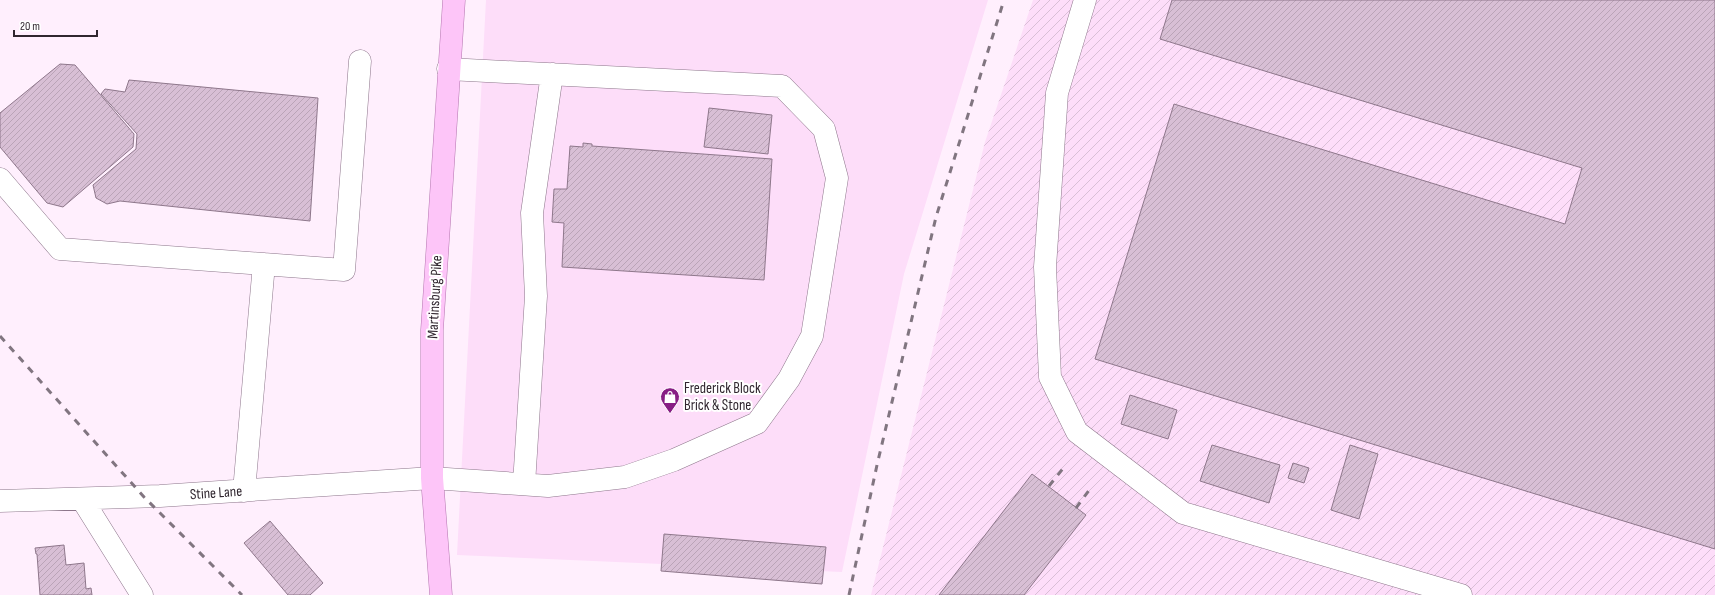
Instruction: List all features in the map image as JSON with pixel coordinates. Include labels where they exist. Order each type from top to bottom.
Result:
[{"type":"main road","name":"Martinsburg Pike","points":[[441,595],[432,478],[432,330],[448,69],[454,0]]},
{"type":"street","points":[[1085,0],[1057,93],[1044,267],[1050,377],[1077,432],[1183,514],[1461,595]]},
{"type":"street","points":[[0,179],[60,249],[344,270],[360,61]]},
{"type":"street","name":"Stine Lane","points":[[0,501],[160,496],[432,478],[548,486],[625,478],[674,460],[757,423],[789,379],[812,336],[837,178],[824,129],[782,86],[448,69]]},
{"type":"street","points":[[524,484],[536,296],[532,213],[552,74]]},
{"type":"street","points":[[244,491],[264,264]]},
{"type":"street","points":[[82,499],[142,595]]},
{"type":"shaded area","name":"Frederick Block Brick & Stone","points":[[486,0],[988,0],[904,274],[842,572],[457,555]]},
{"type":"shaded area","points":[[1033,0],[1715,0],[1715,595],[871,595],[985,142]]},
{"type":"building","points":[[1172,0],[1715,0],[1715,549],[1095,359],[1174,104],[1565,224],[1582,168],[1160,39]]},
{"type":"building","points":[[60,64],[75,65],[134,134],[133,147],[63,207],[47,203],[0,147],[0,113]]},
{"type":"building","points":[[129,80],[318,98],[310,221],[120,201],[107,204],[96,198],[93,185],[136,149],[137,134],[101,94],[105,89],[125,92]]},
{"type":"building","points":[[709,108],[772,115],[768,154],[704,147]]},
{"type":"building","points":[[583,143],[592,144],[592,146],[772,159],[764,280],[562,267],[564,223],[552,222],[554,189],[567,189],[570,146],[583,147]]},
{"type":"building","points":[[1130,395],[1177,410],[1168,439],[1121,424]]},
{"type":"building","points":[[1212,445],[1280,465],[1269,503],[1200,481]]},
{"type":"building","points":[[1350,445],[1378,454],[1359,519],[1331,510]]},
{"type":"building","points":[[1293,463],[1309,468],[1304,483],[1288,478]]},
{"type":"building","points":[[1032,474],[1086,515],[1024,595],[939,595]]},
{"type":"building","points":[[270,521],[323,583],[310,595],[288,595],[244,543]]},
{"type":"building","points":[[664,534],[826,547],[822,584],[661,571]]},
{"type":"building","points":[[64,545],[66,565],[84,563],[86,589],[91,588],[92,595],[40,595],[37,554],[35,548]]},
{"type":"railway","points":[[849,595],[877,465],[936,217],[1004,0]]},
{"type":"railway","points":[[0,336],[144,497],[242,595]]},
{"type":"railway","points":[[1049,486],[1065,466]]},
{"type":"railway","points":[[1076,508],[1090,489]]},
{"type":"place","name":"Frederick Block Brick & Stone","points":[[670,414]]}]
